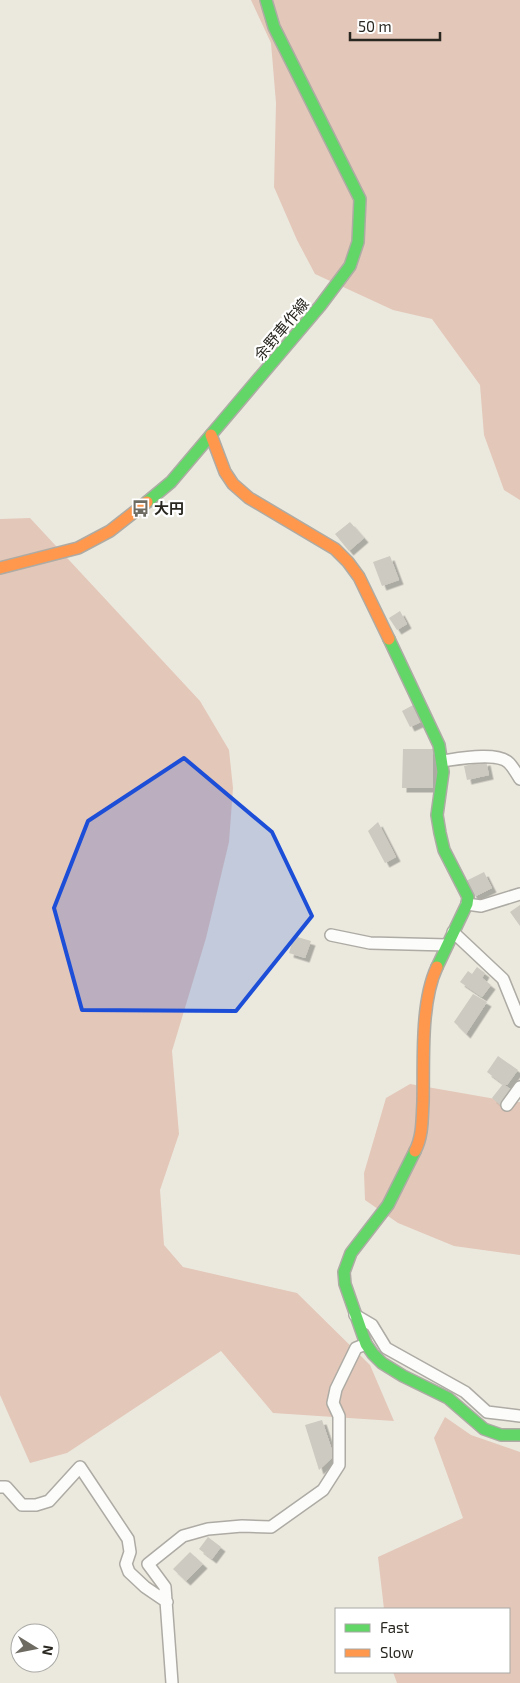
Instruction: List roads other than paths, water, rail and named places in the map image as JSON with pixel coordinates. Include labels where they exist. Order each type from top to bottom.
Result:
[{"type":"street","name":"余野車作線","points":[[0,568],[78,548],[110,531],[171,482],[320,306],[350,266],[358,242],[360,199],[274,27],[266,0]]},
{"type":"street","points":[[211,435],[224,472],[233,484],[249,498],[335,549],[354,570],[439,745],[443,772],[438,815],[440,833],[444,850],[468,897],[467,904],[431,979],[425,1019],[422,1125],[419,1144],[388,1205],[351,1254],[344,1272],[345,1284],[366,1344],[371,1353],[382,1363],[449,1398],[475,1423],[490,1432],[520,1436]]},
{"type":"street","points":[[442,761],[492,757],[503,758],[509,762],[520,779]]},
{"type":"street","points":[[467,904],[481,906],[520,894]]},
{"type":"street","points":[[453,932],[503,979],[520,1021]]},
{"type":"street","points":[[331,935],[370,943],[447,945]]},
{"type":"street","points":[[507,1105],[520,1088]]},
{"type":"street","points":[[355,1315],[372,1325],[386,1348],[465,1392],[486,1412],[520,1416]]},
{"type":"street","points":[[172,1683],[165,1587],[148,1564],[183,1536],[208,1529],[242,1526],[271,1527],[323,1490],[339,1465],[339,1416],[334,1403],[336,1389],[356,1348],[366,1344]]},
{"type":"street","points":[[0,1487],[6,1487],[22,1505],[36,1505],[49,1501],[80,1467],[128,1539],[130,1552],[126,1564],[129,1572],[167,1602]]},
{"type":"place","name":"大円","points":[[140,508]]}]
